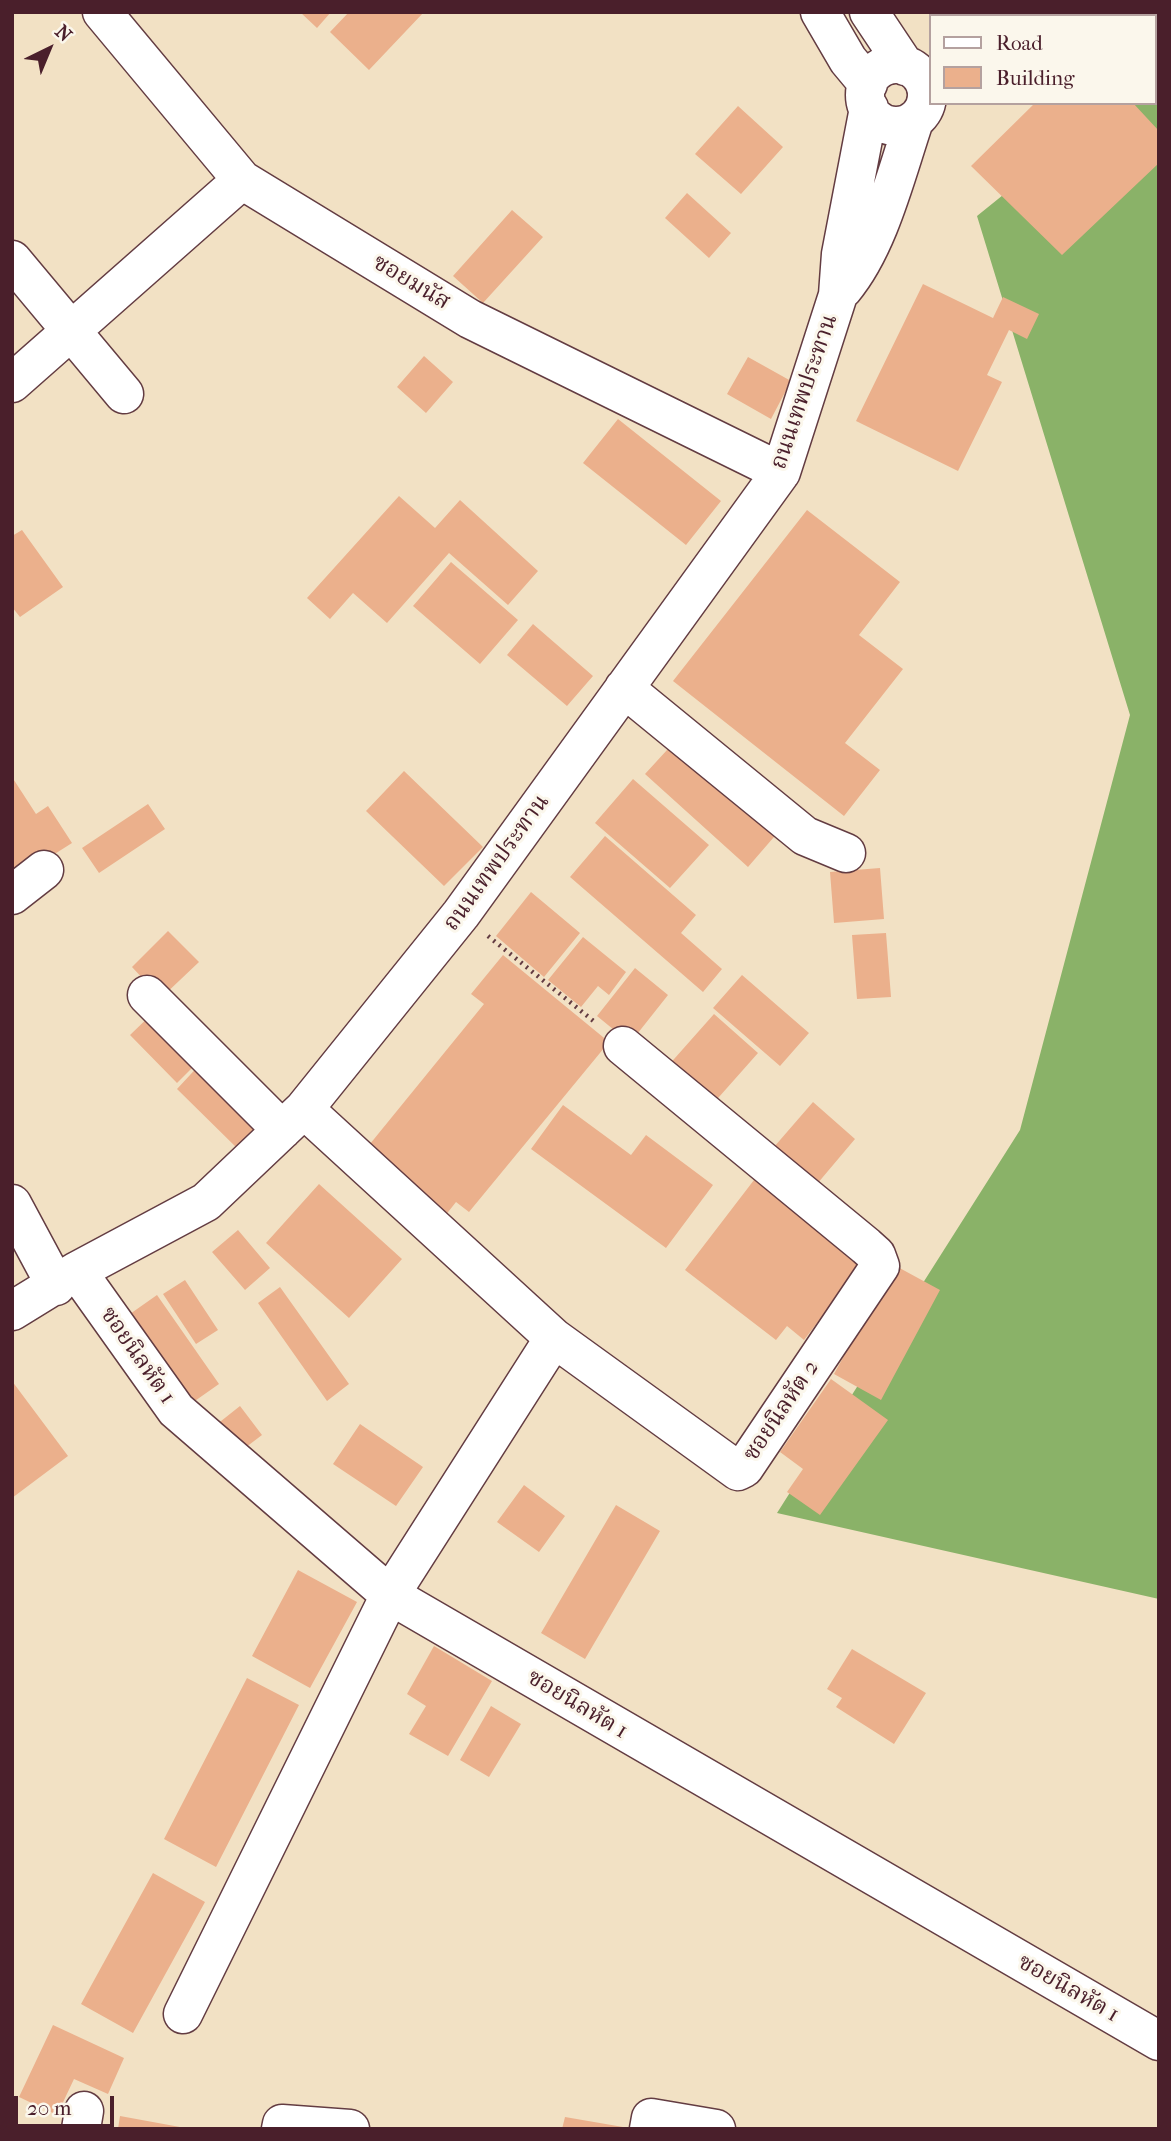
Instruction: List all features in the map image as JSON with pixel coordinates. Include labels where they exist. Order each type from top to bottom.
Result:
[{"type":"street","name":"ซอยมนัส","points":[[102,12],[242,180],[470,319],[781,472]]},
{"type":"street","points":[[820,12],[868,96],[877,120],[887,124],[905,125],[921,86]]},
{"type":"street","points":[[869,12],[921,86]]},
{"type":"street","points":[[868,96],[879,70],[895,64],[921,86]]},
{"type":"street","name":"ถนนเทพประทาน","points":[[838,295],[856,273],[869,247],[921,86]]},
{"type":"street","name":"ถนนเทพประทาน","points":[[12,1311],[66,1278],[206,1202],[293,1120],[461,914],[781,472],[838,295],[841,254],[868,96]]},
{"type":"street","points":[[12,383],[242,180]]},
{"type":"street","points":[[12,260],[124,394]]},
{"type":"street","points":[[624,688],[805,836],[846,853]]},
{"type":"street","points":[[12,894],[44,870]]},
{"type":"street","name":"ซอยนิลหัต 2","points":[[147,995],[554,1338],[738,1471],[744,1468],[880,1266],[876,1255],[866,1246],[623,1046]]},
{"type":"street","name":"ซอยนิลหัต 1","points":[[12,1204],[66,1278],[176,1410],[390,1595],[1159,2041]]},
{"type":"street","points":[[183,2014],[390,1595],[554,1338]]},
{"type":"street","points":[[649,2129],[651,2118],[716,2129]]},
{"type":"street","points":[[281,2129],[282,2124],[350,2129]]},
{"type":"path","points":[[461,914],[623,1046]]},
{"type":"green space","points":[[1159,70],[1159,1599],[777,1513],[1020,1130],[1130,715],[977,216],[1115,105],[1157,105]]},
{"type":"building","points":[[300,12],[331,12],[317,28]]},
{"type":"building","points":[[349,12],[424,12],[369,70],[330,32]]},
{"type":"building","points":[[1033,105],[1135,105],[1159,131],[1159,163],[1062,255],[971,166]]},
{"type":"building","points":[[738,106],[783,147],[741,194],[695,154]]},
{"type":"building","points":[[687,193],[731,233],[709,258],[665,218]]},
{"type":"building","points":[[512,210],[543,237],[483,303],[453,276]]},
{"type":"building","points":[[923,284],[993,318],[1003,297],[1039,314],[1027,339],[1009,330],[987,375],[1002,382],[958,471],[856,421]]},
{"type":"building","points":[[424,356],[453,382],[426,413],[397,387]]},
{"type":"building","points":[[748,357],[791,381],[771,419],[727,394]]},
{"type":"building","points":[[618,419],[721,501],[686,545],[583,463]]},
{"type":"building","points":[[399,496],[435,528],[460,500],[538,571],[508,605],[449,553],[387,623],[353,593],[330,619],[307,598]]},
{"type":"building","points":[[807,510],[900,582],[859,635],[903,669],[845,743],[880,770],[844,816],[673,681]]},
{"type":"building","points":[[22,530],[63,587],[20,617],[12,607],[12,536]]},
{"type":"building","points":[[451,562],[518,620],[480,664],[413,606]]},
{"type":"building","points":[[533,624],[593,676],[567,706],[507,655]]},
{"type":"building","points":[[678,738],[780,830],[748,867],[645,774]]},
{"type":"building","points":[[404,771],[483,847],[444,886],[366,811]]},
{"type":"building","points":[[12,777],[36,814],[48,806],[72,843],[12,881]]},
{"type":"building","points":[[633,779],[709,845],[670,888],[595,823]]},
{"type":"building","points":[[148,804],[165,829],[99,873],[82,848]]},
{"type":"building","points":[[605,836],[696,915],[681,933],[722,969],[703,992],[570,877]]},
{"type":"building","points":[[880,868],[884,919],[834,923],[830,872]]},
{"type":"building","points":[[531,892],[580,933],[544,977],[496,936]]},
{"type":"building","points":[[168,931],[199,962],[161,998],[132,967]]},
{"type":"building","points":[[886,933],[891,997],[857,999],[852,935]]},
{"type":"building","points":[[583,937],[626,972],[609,995],[598,986],[581,1007],[548,980]]},
{"type":"building","points":[[503,955],[609,1042],[469,1212],[456,1202],[441,1221],[361,1155],[484,1004],[471,994]]},
{"type":"building","points":[[635,968],[668,995],[630,1043],[597,1016]]},
{"type":"building","points":[[742,975],[809,1033],[780,1066],[713,1008]]},
{"type":"building","points":[[157,1009],[203,1057],[177,1083],[130,1035]]},
{"type":"building","points":[[714,1014],[758,1053],[711,1106],[667,1067]]},
{"type":"building","points":[[203,1061],[270,1127],[243,1154],[177,1089]]},
{"type":"building","points":[[813,1102],[855,1139],[817,1184],[774,1147]]},
{"type":"building","points":[[563,1105],[631,1155],[646,1135],[713,1185],[666,1248],[531,1149]]},
{"type":"building","points":[[754,1180],[834,1242],[865,1260],[804,1340],[787,1326],[776,1340],[685,1270]]},
{"type":"building","points":[[319,1184],[402,1259],[349,1318],[266,1243]]},
{"type":"building","points":[[238,1230],[270,1268],[245,1290],[212,1252]]},
{"type":"building","points":[[894,1265],[940,1290],[881,1400],[834,1374]]},
{"type":"building","points":[[185,1280],[218,1330],[196,1344],[163,1294]]},
{"type":"building","points":[[280,1287],[349,1384],[327,1401],[258,1303]]},
{"type":"building","points":[[157,1295],[219,1384],[182,1410],[120,1321]]},
{"type":"building","points":[[831,1379],[888,1420],[820,1515],[787,1492],[803,1469],[780,1452]]},
{"type":"building","points":[[12,1381],[68,1456],[12,1498]]},
{"type":"building","points":[[240,1406],[262,1435],[233,1457],[211,1429]]},
{"type":"building","points":[[360,1424],[423,1467],[396,1506],[333,1464]]},
{"type":"building","points":[[524,1485],[565,1516],[539,1552],[497,1522]]},
{"type":"building","points":[[616,1505],[660,1531],[585,1659],[541,1633]]},
{"type":"building","points":[[298,1570],[357,1602],[310,1688],[252,1656]]},
{"type":"building","points":[[434,1646],[492,1681],[448,1756],[409,1734],[426,1706],[407,1694]]},
{"type":"building","points":[[852,1649],[926,1693],[894,1744],[836,1707],[842,1698],[827,1689]]},
{"type":"building","points":[[247,1678],[299,1705],[216,1867],[164,1839]]},
{"type":"building","points":[[491,1706],[521,1724],[489,1777],[460,1760]]},
{"type":"building","points":[[153,1873],[205,1902],[133,2033],[81,2004]]},
{"type":"building","points":[[53,2025],[124,2058],[108,2094],[74,2079],[57,2115],[19,2097]]},
{"type":"building","points":[[120,2116],[180,2127],[180,2129],[118,2129]]},
{"type":"building","points":[[565,2117],[623,2127],[623,2129],[562,2129]]}]
